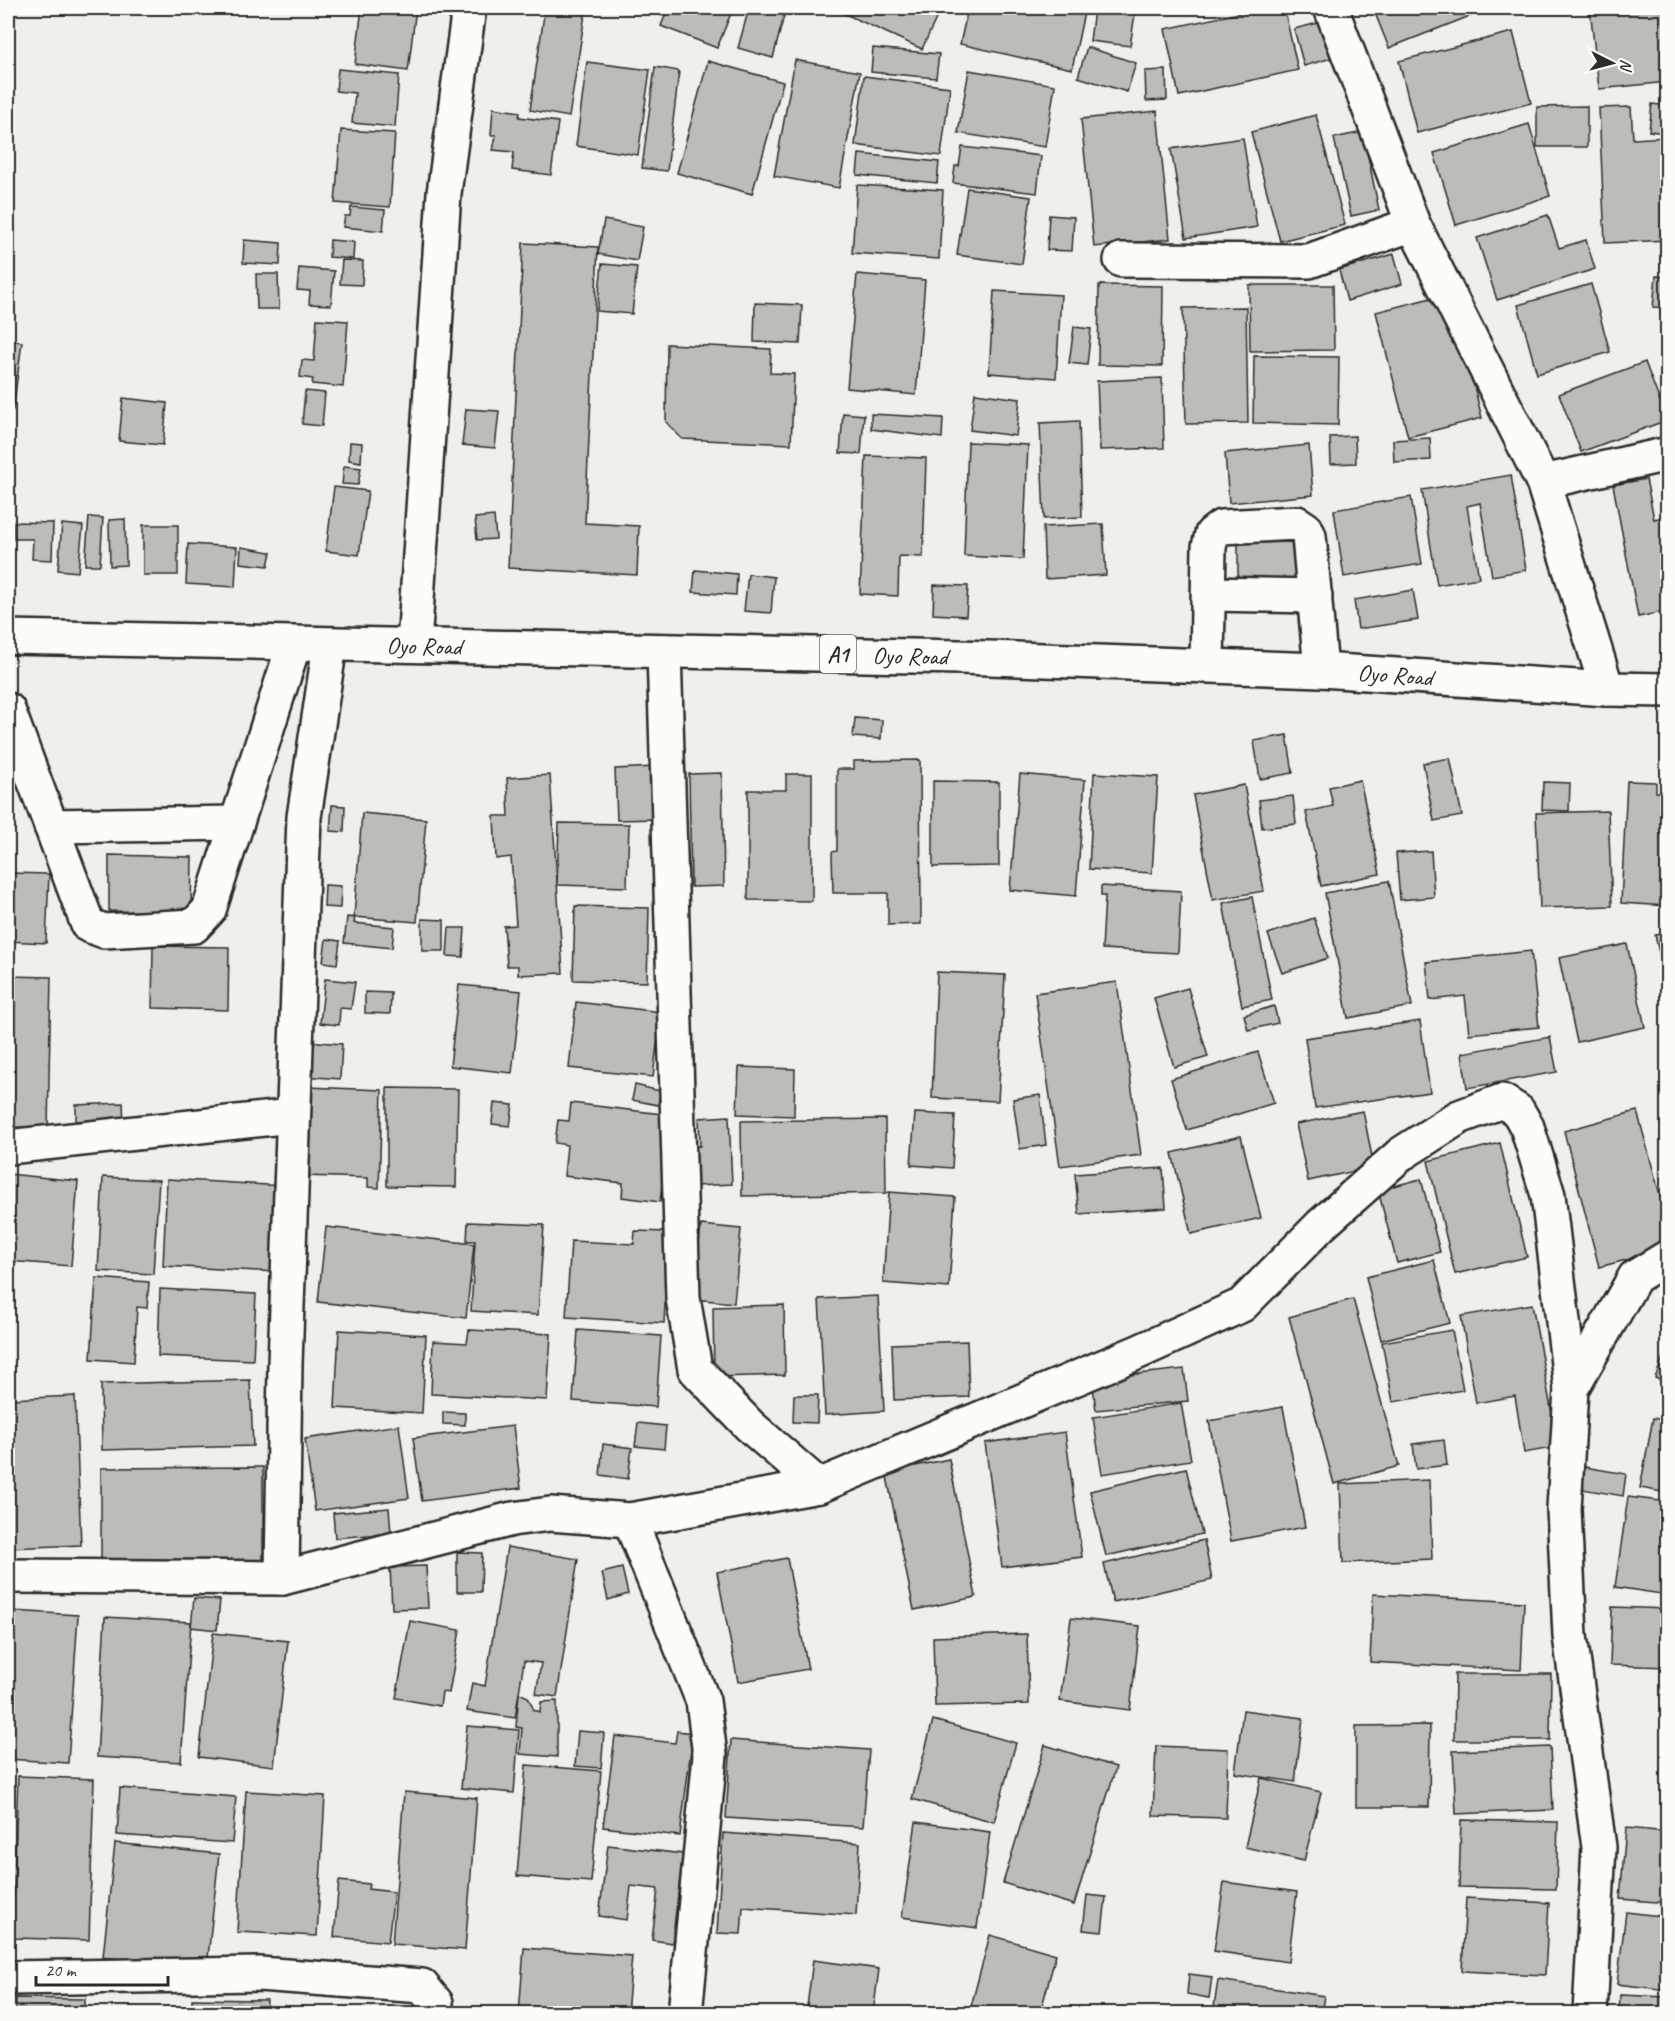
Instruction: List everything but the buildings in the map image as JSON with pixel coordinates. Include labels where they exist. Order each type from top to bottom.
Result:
[{"type":"main road","points":[[414,645],[444,192],[469,8]]},
{"type":"main road","points":[[1331,8],[1413,224],[1543,482],[1606,689]]},
{"type":"main road","points":[[1121,260],[1309,261],[1413,224]]},
{"type":"main road","points":[[1543,482],[1668,454]]},
{"type":"main road","points":[[1207,666],[1209,547],[1212,534],[1221,526],[1297,523],[1305,529],[1309,537],[1321,670]]},
{"type":"main road","points":[[1209,594],[1314,596]]},
{"type":"main road","name":"Oyo Road","points":[[8,637],[960,657],[1321,670],[1606,689],[1668,690]]},
{"type":"main road","points":[[8,710],[88,925],[104,931],[194,926],[209,910],[294,644]]},
{"type":"main road","points":[[282,1578],[292,1116],[304,817],[330,645]]},
{"type":"main road","points":[[664,651],[683,1298],[695,1369],[750,1426],[819,1486]]},
{"type":"main road","points":[[51,826],[236,823]]},
{"type":"main road","points":[[8,1576],[282,1578],[512,1520],[550,1514],[630,1520],[819,1486],[1136,1353],[1242,1305],[1321,1225],[1401,1154],[1459,1117],[1502,1101],[1518,1111],[1527,1127],[1548,1195],[1571,1389],[1564,1509],[1570,1636],[1599,1848],[1590,2013]]},
{"type":"main road","points":[[8,1147],[292,1116]]},
{"type":"main road","points":[[1571,1389],[1635,1276],[1668,1257]]},
{"type":"main road","points":[[630,1520],[703,1701],[710,1755],[686,2013]]},
{"type":"main road","points":[[8,1978],[259,1974],[422,1986],[436,2003],[434,2013]]}]
